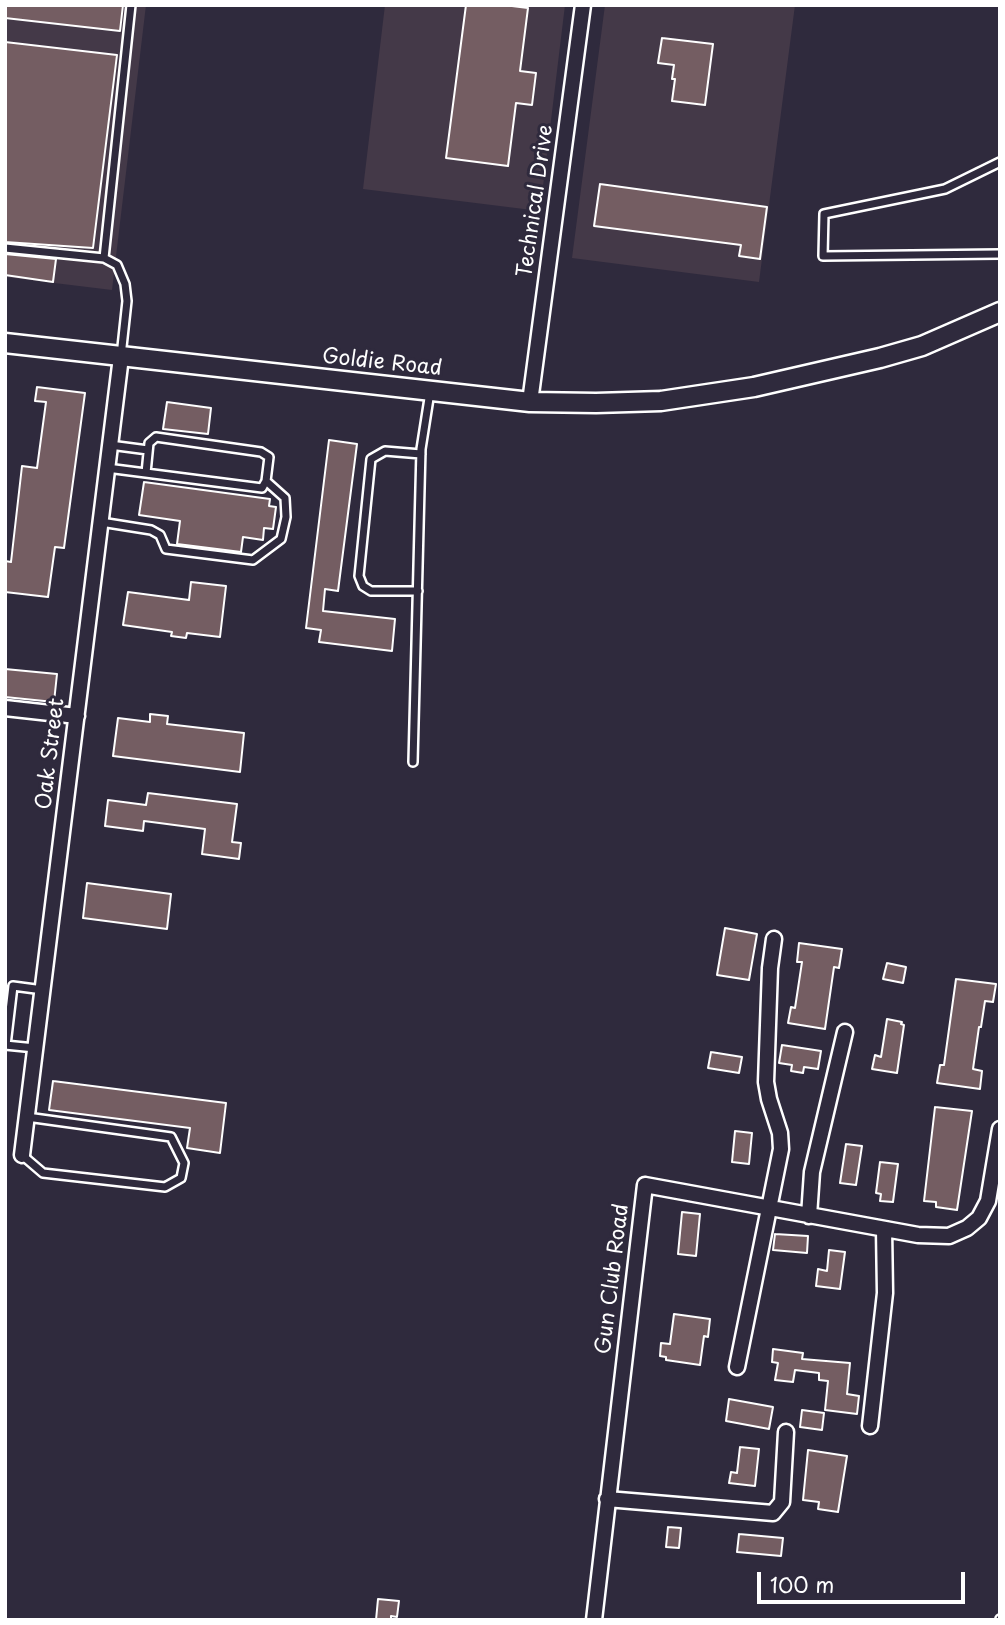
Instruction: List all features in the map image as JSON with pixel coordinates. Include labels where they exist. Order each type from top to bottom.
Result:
[{"type":"street","name":"Technical Drive","points":[[530,402],[583,5]]},
{"type":"street","name":"Goldie Road","points":[[5,343],[530,402],[661,401],[754,387],[880,358],[922,346],[1000,312]]},
{"type":"street","name":"Oak Street","points":[[22,1155],[121,357]]},
{"type":"street","points":[[5,708],[77,716]]},
{"type":"street","points":[[737,1367],[781,1149],[780,1133],[766,1082],[770,968],[774,939]]},
{"type":"street","points":[[808,1216],[812,1172],[845,1032]]},
{"type":"street","name":"Gun Club Road","points":[[594,1620],[645,1185],[918,1235],[949,1236],[979,1218],[988,1201],[1000,1129]]},
{"type":"street","points":[[870,1426],[885,1293],[884,1229]]},
{"type":"street","points":[[607,1499],[772,1513],[782,1502],[786,1432]]},
{"type":"lane","points":[[104,258],[131,5]]},
{"type":"lane","points":[[1000,162],[945,189],[824,214],[823,256],[1000,254]]},
{"type":"lane","points":[[5,248],[104,258],[117,265],[127,301],[121,357]]},
{"type":"lane","points":[[413,762],[421,454],[430,391]]},
{"type":"lane","points":[[107,468],[145,473],[262,488],[266,481],[269,457],[261,452],[156,437],[149,443],[145,473]]},
{"type":"lane","points":[[110,445],[148,450]]},
{"type":"lane","points":[[418,591],[371,591],[363,586],[359,576],[371,459],[385,451],[421,454]]},
{"type":"lane","points":[[101,522],[151,530],[160,535],[166,549],[253,560],[281,539],[286,517],[285,498],[266,481]]},
{"type":"lane","points":[[36,1048],[6,1045],[13,986],[43,989]]},
{"type":"lane","points":[[22,1155],[43,1174],[165,1187],[181,1178],[184,1163],[171,1137],[27,1117]]},
{"type":"shaded area","points":[[5,5],[146,5],[112,290],[5,277]]},
{"type":"shaded area","points":[[385,5],[565,5],[540,211],[363,189]]},
{"type":"shaded area","points":[[605,5],[795,5],[759,282],[572,258]]},
{"type":"building","points":[[5,5],[123,5],[120,31],[5,18]]},
{"type":"building","points":[[466,5],[528,8],[520,71],[536,73],[532,105],[516,103],[508,166],[446,158]]},
{"type":"building","points":[[662,38],[713,44],[705,105],[672,101],[674,65],[658,63]]},
{"type":"building","points":[[5,42],[117,55],[93,248],[5,242]]},
{"type":"building","points":[[600,184],[767,207],[760,259],[739,256],[741,245],[594,226]]},
{"type":"building","points":[[5,254],[56,259],[53,282],[5,275]]},
{"type":"building","points":[[37,387],[85,393],[64,548],[55,547],[48,597],[5,592],[5,561],[11,562],[22,466],[37,468],[46,402],[35,401]]},
{"type":"building","points":[[167,402],[211,408],[208,434],[163,429]]},
{"type":"building","points":[[329,440],[357,444],[338,591],[325,589],[323,611],[395,619],[392,651],[319,642],[321,630],[306,628]]},
{"type":"building","points":[[144,482],[270,499],[269,506],[276,507],[273,529],[264,528],[263,540],[243,537],[241,552],[177,544],[180,521],[139,515]]},
{"type":"building","points":[[191,582],[226,586],[220,637],[187,633],[186,638],[171,636],[172,632],[123,625],[128,592],[189,600]]},
{"type":"building","points":[[5,669],[57,674],[54,702],[5,697]]},
{"type":"building","points":[[150,714],[168,716],[167,724],[244,733],[240,772],[113,756],[118,718],[150,722]]},
{"type":"building","points":[[148,793],[237,804],[232,842],[241,843],[239,859],[202,854],[205,829],[144,821],[143,831],[105,826],[108,800],[146,805]]},
{"type":"building","points":[[87,883],[171,894],[167,929],[83,918]]},
{"type":"building","points":[[725,928],[757,934],[749,980],[717,975]]},
{"type":"building","points":[[799,943],[842,949],[839,968],[834,967],[825,1029],[788,1023],[791,1007],[795,1008],[802,962],[797,962]]},
{"type":"building","points":[[887,963],[906,967],[903,983],[883,979]]},
{"type":"building","points":[[956,979],[996,984],[993,1002],[985,1001],[979,1027],[973,1069],[982,1071],[980,1089],[937,1083],[940,1065],[944,1065]]},
{"type":"building","points":[[887,1019],[902,1022],[904,1025],[897,1073],[872,1069],[875,1055],[881,1057]]},
{"type":"building","points":[[782,1045],[821,1051],[818,1069],[804,1067],[803,1073],[791,1071],[792,1065],[779,1063]]},
{"type":"building","points":[[711,1052],[742,1057],[739,1073],[708,1068]]},
{"type":"building","points":[[53,1081],[226,1103],[220,1153],[187,1148],[190,1128],[49,1110]]},
{"type":"building","points":[[935,1107],[972,1111],[957,1210],[936,1207],[936,1202],[924,1201]]},
{"type":"building","points":[[735,1131],[752,1133],[749,1164],[732,1162]]},
{"type":"building","points":[[846,1144],[862,1146],[856,1185],[840,1183]]},
{"type":"building","points":[[880,1162],[898,1164],[893,1202],[880,1201],[881,1194],[876,1193]]},
{"type":"building","points":[[682,1212],[700,1214],[696,1256],[678,1254]]},
{"type":"building","points":[[775,1234],[808,1236],[807,1253],[773,1250]]},
{"type":"building","points":[[829,1250],[845,1252],[840,1289],[816,1286],[818,1269],[827,1271]]},
{"type":"building","points":[[674,1314],[710,1319],[708,1337],[704,1336],[700,1365],[666,1360],[666,1357],[660,1356],[661,1343],[670,1344]]},
{"type":"building","points":[[773,1349],[803,1353],[802,1359],[850,1363],[847,1394],[859,1396],[857,1414],[825,1410],[828,1381],[819,1380],[819,1373],[795,1370],[793,1382],[775,1380],[778,1363],[772,1362]]},
{"type":"building","points":[[729,1399],[773,1407],[769,1429],[726,1421]]},
{"type":"building","points":[[802,1410],[824,1413],[822,1430],[800,1427]]},
{"type":"building","points":[[740,1447],[759,1449],[755,1486],[729,1483],[731,1472],[737,1473]]},
{"type":"building","points":[[808,1450],[847,1456],[838,1512],[818,1509],[819,1502],[803,1500]]},
{"type":"building","points":[[668,1527],[681,1528],[679,1548],[666,1547]]},
{"type":"building","points":[[739,1534],[783,1538],[781,1556],[737,1552]]},
{"type":"building","points":[[378,1599],[399,1601],[397,1617],[391,1616],[391,1620],[376,1620]]}]
